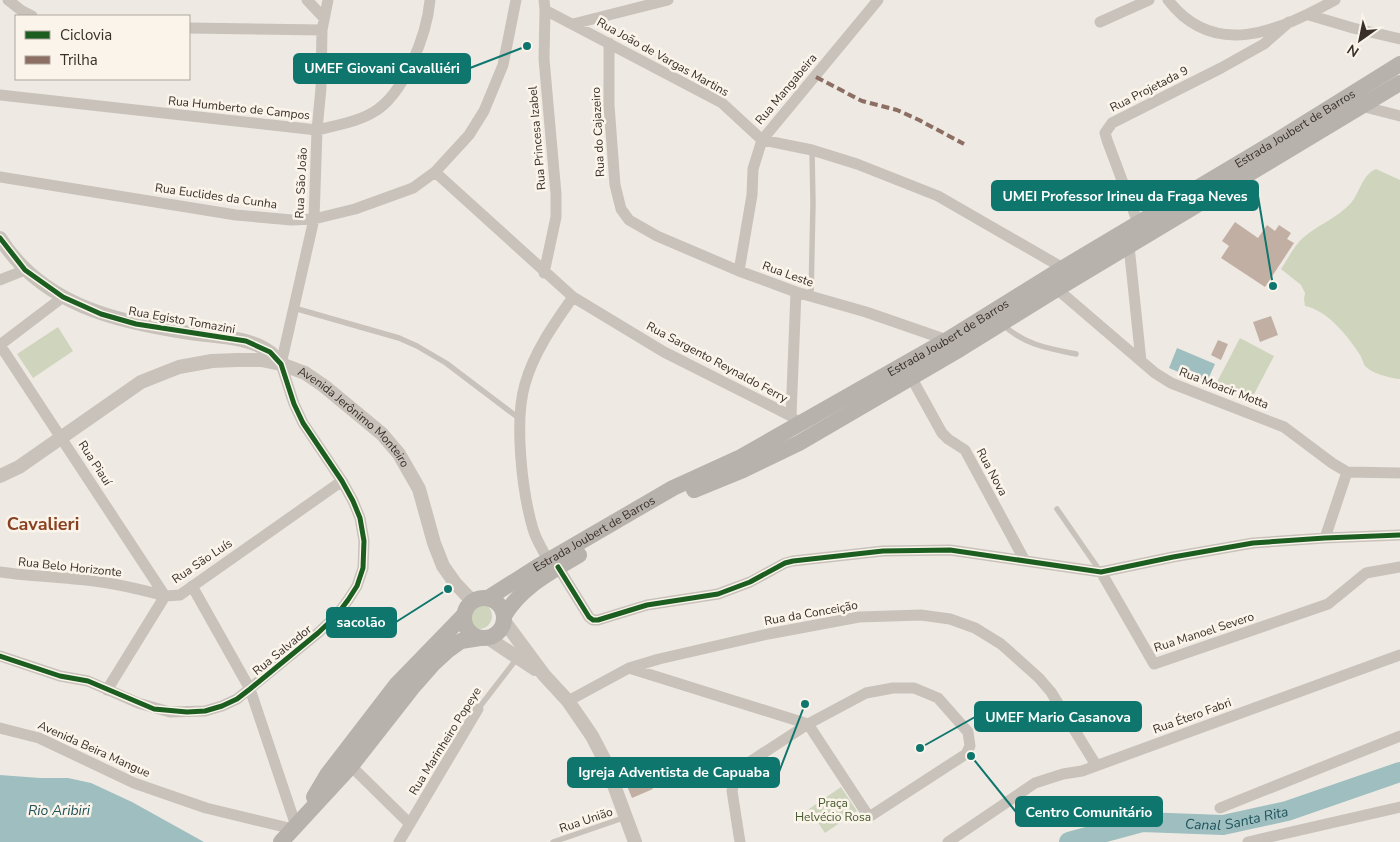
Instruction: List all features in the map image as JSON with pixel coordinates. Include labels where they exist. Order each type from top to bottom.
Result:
[{"type":"main road","name":"Estrada Joubert de Barros","points":[[504,618],[518,597],[542,577],[553,564],[673,488],[741,457],[796,420],[948,340],[1063,268],[1400,64]]},
{"type":"main road","name":"Estrada Joubert de Barros","points":[[488,598],[662,506],[799,443],[1400,84]]},
{"type":"main road","points":[[281,842],[351,766],[412,688],[447,651],[462,641],[495,635],[501,629],[504,618],[501,608],[496,601],[480,598],[468,605],[463,616],[398,684],[327,774],[296,825]]},
{"type":"main road","points":[[463,616],[467,629],[472,635],[484,638]]},
{"type":"street","points":[[8,0],[30,15]]},
{"type":"street","points":[[307,0],[323,24]]},
{"type":"street","name":"Rua São João","points":[[281,364],[314,219],[323,24],[328,0]]},
{"type":"street","name":"Rua Humberto de Campos","points":[[0,95],[317,130],[362,118],[373,113],[386,103],[401,82],[417,52],[429,14],[430,0]]},
{"type":"street","name":"Rua Euclides da Cunha","points":[[0,177],[236,215],[292,220],[314,219],[355,209],[391,197],[413,188],[435,172],[469,135],[495,89],[504,65],[516,0]]},
{"type":"street","points":[[574,24],[668,0]]},
{"type":"street","name":"Rua Mangabeira","points":[[739,271],[752,195],[754,169],[762,140],[878,0]]},
{"type":"street","points":[[1100,22],[1149,0]]},
{"type":"street","points":[[1168,0],[1182,16],[1197,26],[1223,36],[1254,34],[1308,15],[1335,0]]},
{"type":"street","name":"Rua João de Vargas Martins","points":[[545,5],[574,24],[722,103],[762,140]]},
{"type":"street","name":"Rua Princesa Izabel","points":[[544,273],[556,218],[556,194],[544,59],[545,5]]},
{"type":"street","points":[[1308,15],[1400,39]]},
{"type":"street","name":"Rua Projetada 9","points":[[1138,223],[1105,133],[1112,123],[1264,44],[1289,22]]},
{"type":"street","points":[[190,28],[323,24]]},
{"type":"street","name":"Rua do Cajazeiro","points":[[609,43],[609,105],[615,185],[621,208],[627,217]]},
{"type":"street","points":[[1361,106],[1400,116]]},
{"type":"street","points":[[762,140],[812,150],[857,164],[944,199],[1063,268]]},
{"type":"street","name":"Rua Sargento Reynaldo Ferry","points":[[435,172],[544,273],[573,297],[664,352],[796,420]]},
{"type":"street","name":"Rua Leste","points":[[627,217],[643,229],[739,271],[811,298],[866,312],[948,340]]},
{"type":"street","name":"Rua Egisto Tomazini","points":[[0,238],[25,270],[63,297],[101,314],[136,324],[246,341],[270,352],[281,364]]},
{"type":"street","points":[[1129,246],[1141,361]]},
{"type":"street","points":[[0,280],[25,270]]},
{"type":"street","name":"Rua Moacir Motta","points":[[1057,288],[1155,373],[1171,383],[1284,427],[1347,472]]},
{"type":"street","points":[[796,292],[796,420]]},
{"type":"street","points":[[0,345],[63,297]]},
{"type":"street","points":[[573,297],[540,348],[525,385],[520,419],[524,493],[534,531],[553,564],[589,617],[593,620],[647,605],[718,594],[750,582],[785,564],[821,557],[883,551],[950,550],[1101,572],[1253,543],[1400,535]]},
{"type":"street","name":"Rua Piauí","points":[[0,345],[165,596]]},
{"type":"street","name":"Avenida Jerônimo Monteiro","points":[[0,476],[19,467],[61,436],[142,382],[179,367],[212,361],[237,360],[261,360],[281,364],[305,373],[324,386],[382,434],[399,454],[419,489],[434,543],[443,566],[455,583],[472,601]]},
{"type":"street","name":"Rua Salvador","points":[[0,656],[60,676],[88,681],[154,709],[187,712],[205,711],[237,699],[336,616],[357,586],[363,568],[364,541],[360,518],[342,481],[303,423],[294,404],[281,364]]},
{"type":"street","name":"Rua Nova","points":[[911,377],[942,433],[965,450],[1025,561]]},
{"type":"street","points":[[1325,538],[1347,472],[1400,473]]},
{"type":"street","name":"Rua São Luís","points":[[107,690],[165,596],[180,595],[342,481]]},
{"type":"street","name":"Rua Manoel Severo","points":[[1101,572],[1154,664],[1328,604],[1366,574],[1400,567]]},
{"type":"street","name":"Rua Belo Horizonte","points":[[0,572],[75,579],[140,589],[165,596]]},
{"type":"street","points":[[192,586],[250,689],[296,825]]},
{"type":"street","name":"Rua da Conceição","points":[[568,701],[629,668],[659,659],[768,634],[859,617],[921,615],[950,619],[975,628],[1001,644],[1039,678],[1051,692],[1096,765]]},
{"type":"street","points":[[504,618],[544,675],[568,701],[592,736],[605,761],[635,842]]},
{"type":"street","points":[[484,638],[518,657],[544,675]]},
{"type":"street","name":"Rua Étero Fabri","points":[[948,842],[1035,783],[1063,774],[1082,771],[1400,655]]},
{"type":"street","points":[[629,668],[808,724],[869,817],[966,754],[970,746],[968,732],[938,698],[914,688],[893,688],[866,693],[808,724],[742,768],[735,778],[732,791],[740,842]]},
{"type":"street","name":"Rua Marinheiro Popeye","points":[[399,842],[478,709]]},
{"type":"street","name":"Avenida Beira Mangue","points":[[0,728],[39,738],[134,783],[206,808],[296,825]]},
{"type":"street","points":[[1220,808],[1400,736]]},
{"type":"street","points":[[351,766],[410,824]]},
{"type":"street","points":[[1248,842],[1400,807]]},
{"type":"lane","points":[[811,298],[814,203],[812,150]]},
{"type":"lane","points":[[294,308],[399,338],[417,346],[446,363],[520,419]]},
{"type":"lane","points":[[1001,323],[1027,342],[1076,354]]},
{"type":"lane","name":"Rua Manoel Severo","points":[[1057,509],[1101,572]]},
{"type":"lane","name":"Rua Marinheiro Popeye","points":[[478,709],[518,657]]},
{"type":"lane","name":"Rua União","points":[[553,842],[626,817]]},
{"type":"green space","points":[[1376,169],[1400,180],[1400,379],[1380,375],[1365,366],[1361,356],[1343,332],[1329,318],[1313,308],[1305,306],[1305,293],[1301,285],[1281,269],[1300,240],[1345,209],[1354,199],[1367,175]]},
{"type":"green space","points":[[58,327],[73,351],[33,378],[17,354]]},
{"type":"green space","points":[[1240,338],[1274,356],[1251,400],[1217,382]]},
{"type":"green space","points":[[479,603],[488,607],[492,616],[488,625],[479,629],[470,625],[466,616],[470,607]]},
{"type":"green space","name":"Praça Helvécio Rosa","points":[[841,787],[857,811],[825,833],[809,809]]},
{"type":"water","points":[[1177,348],[1215,364],[1206,384],[1169,368]]},
{"type":"water","name":"Rio Aribiri","points":[[0,775],[68,778],[91,783],[132,802],[204,842],[0,842]]},
{"type":"building","points":[[1235,222],[1258,238],[1267,225],[1275,231],[1279,225],[1291,233],[1287,239],[1294,243],[1265,287],[1221,258],[1229,246],[1222,241]]},
{"type":"building","points":[[1271,316],[1278,335],[1260,342],[1253,322]]},
{"type":"building","points":[[1218,340],[1228,344],[1221,360],[1211,355]]},
{"type":"building","points":[[648,777],[653,789],[632,798],[627,786]]},
{"type":"waterway","name":"Canal Santa Rita","points":[[1069,842],[1142,822],[1223,825],[1287,811],[1400,772]]},
{"type":"marked path","points":[[816,77],[862,101],[897,110],[964,144]]},
{"type":"cycle path","points":[[0,238],[25,270],[63,297],[101,314],[136,324],[246,341],[270,352],[281,364],[294,404],[303,423],[342,481],[353,501],[360,518],[364,541],[363,568],[357,586],[336,616],[250,689],[237,699],[222,706],[205,711],[187,712],[154,709],[88,681],[60,676],[0,656]]},
{"type":"cycle path","points":[[558,567],[589,617],[593,620],[598,620],[647,605],[718,594],[750,582],[785,563],[793,561],[883,551],[950,550],[1101,572],[1253,543],[1400,535]]},
{"type":"place","name":"UMEF Giovani Cavalliéri","points":[[527,46]]},
{"type":"place","name":"UMEI Professor Irineu da Fraga Neves","points":[[1273,286]]},
{"type":"place","name":"sacolão","points":[[448,589]]},
{"type":"place","name":"Igreja Adventista de Capuaba","points":[[805,704]]},
{"type":"place","name":"UMEF Mario Casanova","points":[[920,748]]},
{"type":"place","name":"Centro Comunitário","points":[[971,756]]},
{"type":"district","name":"Cavalieri","points":[[43,524]]}]
